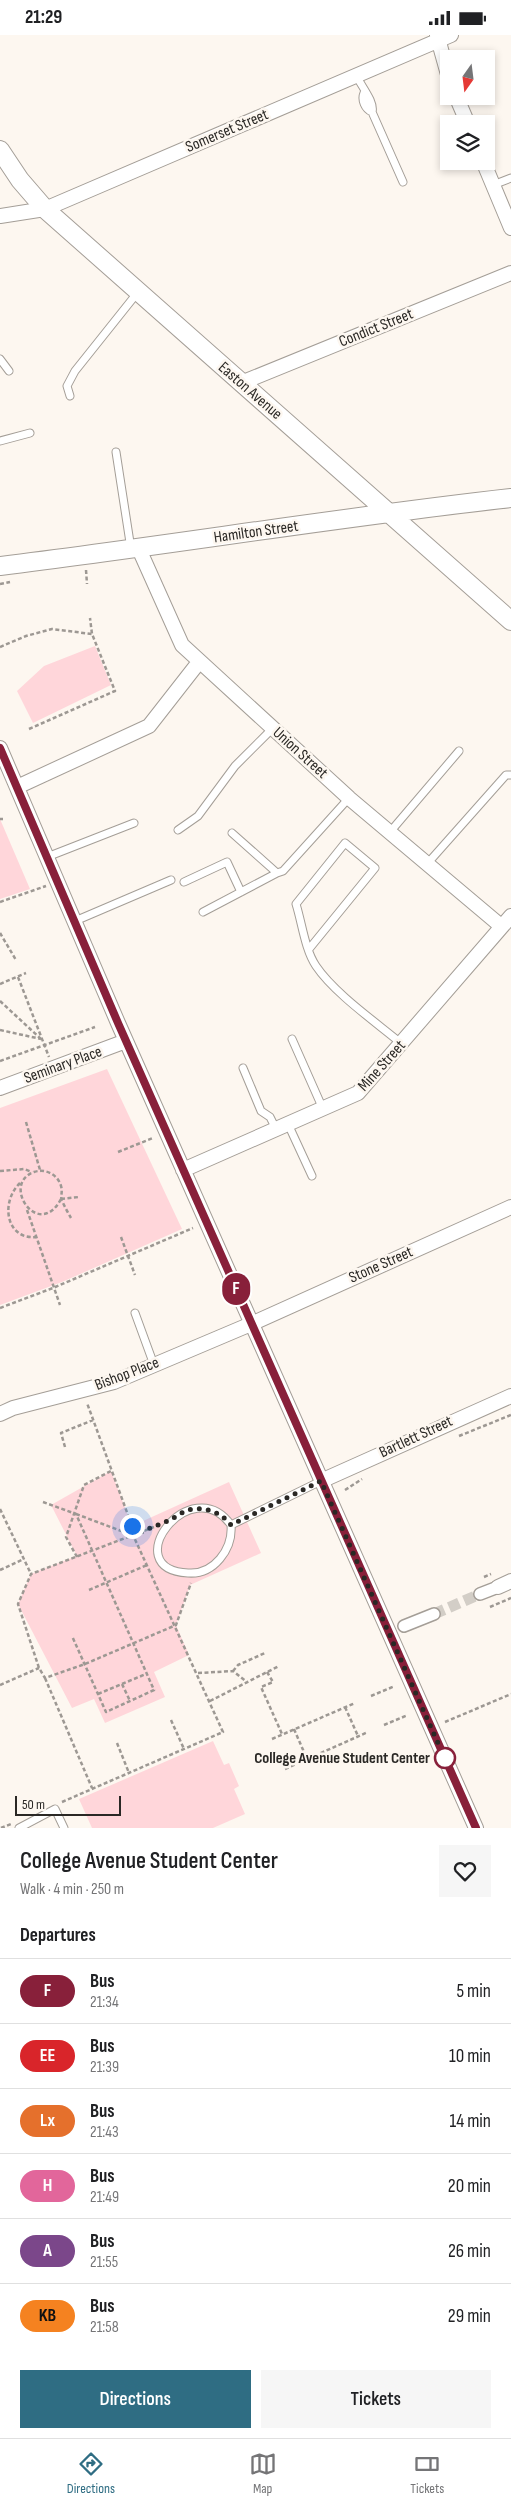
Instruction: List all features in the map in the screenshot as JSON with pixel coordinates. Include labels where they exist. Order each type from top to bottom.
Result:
[{"type":"street","name":"Somerset Street","points":[[0,216],[45,209],[356,75],[437,38],[452,35]]},
{"type":"street","points":[[437,38],[441,50]]},
{"type":"street","name":"Easton Avenue","points":[[0,150],[45,209],[511,621]]},
{"type":"street","points":[[487,170],[511,228]]},
{"type":"street","name":"Condict Street","points":[[241,383],[511,273]]},
{"type":"street","name":"Hamilton Street","points":[[0,567],[388,512],[511,498]]},
{"type":"street","name":"Union Street","points":[[135,549],[182,645],[272,729],[390,833],[427,864],[506,921]]},
{"type":"street","points":[[17,787],[149,726],[199,662]]},
{"type":"street","points":[[0,748],[166,1133],[476,1828]]},
{"type":"street","name":"Mine Street","points":[[183,1171],[358,1093],[506,921]]},
{"type":"street","name":"Seminary Place","points":[[0,1088],[126,1041]]},
{"type":"street","name":"Stone Street","points":[[252,1324],[511,1207]]},
{"type":"street","name":"Bishop Place","points":[[0,1414],[13,1408],[114,1383],[252,1324]]},
{"type":"street","name":"Bartlett Street","points":[[321,1481],[511,1396]]},
{"type":"street","points":[[480,1594],[511,1581]]},
{"type":"street","points":[[404,1626],[434,1614]]},
{"type":"lane","points":[[356,75],[364,93],[370,97],[373,107],[372,113],[403,182]]},
{"type":"lane","points":[[493,185],[511,178]]},
{"type":"lane","points":[[70,396],[67,386],[74,371],[138,292]]},
{"type":"lane","points":[[0,359],[10,371]]},
{"type":"lane","points":[[0,441],[30,433]]},
{"type":"lane","points":[[116,452],[135,549]]},
{"type":"lane","points":[[178,831],[198,816],[235,766],[272,729]]},
{"type":"lane","points":[[390,833],[459,751]]},
{"type":"lane","points":[[427,864],[506,775],[511,775]]},
{"type":"lane","points":[[203,912],[283,871],[349,797]]},
{"type":"lane","points":[[48,857],[134,823]]},
{"type":"lane","points":[[232,833],[277,873]]},
{"type":"lane","points":[[309,949],[375,868],[345,843],[296,904],[309,949],[316,966],[339,991],[402,1044]]},
{"type":"lane","points":[[184,881],[227,862],[241,892]]},
{"type":"lane","points":[[75,921],[171,880]]},
{"type":"lane","points":[[292,1039],[323,1109]]},
{"type":"lane","points":[[243,1068],[261,1111],[282,1127],[312,1176]]},
{"type":"lane","points":[[135,1313],[154,1365]]},
{"type":"lane","points":[[231,1525],[321,1481]]},
{"type":"lane","points":[[208,1510],[226,1518],[231,1525],[230,1543],[222,1558],[209,1568],[195,1572],[171,1569],[164,1564],[158,1555],[160,1536],[173,1519],[186,1511],[208,1510]]},
{"type":"lane","points":[[18,1824],[55,1809],[64,1828]]},
{"type":"path","points":[[29,729],[115,691],[92,634],[90,618]]},
{"type":"path","points":[[0,647],[26,636],[52,629],[92,634]]},
{"type":"path","points":[[0,902],[59,882]]},
{"type":"path","points":[[0,933],[16,960]]},
{"type":"path","points":[[0,984],[26,973]]},
{"type":"path","points":[[18,977],[53,1068]]},
{"type":"path","points":[[0,1001],[42,1040]]},
{"type":"path","points":[[0,1061],[95,1027]]},
{"type":"path","points":[[0,1031],[42,1040]]},
{"type":"path","points":[[26,1122],[40,1170]]},
{"type":"path","points":[[118,1152],[166,1133]]},
{"type":"path","points":[[0,1171],[24,1169],[32,1172]]},
{"type":"path","points":[[27,1209],[40,1214],[46,1213],[58,1205],[62,1192],[58,1179],[53,1174],[40,1170],[32,1172],[12,1190],[8,1200],[8,1214],[16,1231],[26,1238],[36,1237]]},
{"type":"path","points":[[21,1182],[19,1196],[27,1209],[60,1305]]},
{"type":"path","points":[[61,1199],[79,1197]]},
{"type":"path","points":[[61,1199],[71,1218]]},
{"type":"path","points":[[0,1308],[53,1288],[193,1228]]},
{"type":"path","points":[[121,1237],[135,1275]]},
{"type":"path","points":[[59,1803],[223,1732],[176,1625],[133,1535],[132,1526],[83,1391]]},
{"type":"path","points":[[450,1440],[511,1415]]},
{"type":"path","points":[[65,1447],[61,1433],[93,1420]]},
{"type":"path","points":[[77,1557],[66,1537],[84,1485],[111,1471]]},
{"type":"path","points":[[345,1490],[370,1476]]},
{"type":"path","points":[[43,1502],[133,1535]]},
{"type":"path","points":[[0,1509],[31,1574]]},
{"type":"path","points":[[72,1636],[106,1712],[154,1690],[75,1513]]},
{"type":"path","points":[[92,1788],[46,1678],[39,1667],[18,1603],[31,1574],[173,1519]]},
{"type":"path","points":[[0,1570],[24,1559]]},
{"type":"path","points":[[89,1590],[147,1564]]},
{"type":"path","points":[[46,1678],[176,1625],[195,1572]]},
{"type":"path","points":[[490,1607],[511,1599]]},
{"type":"path","points":[[233,1671],[238,1665],[265,1653]]},
{"type":"path","points":[[210,1701],[279,1666]]},
{"type":"path","points":[[0,1685],[39,1667]]},
{"type":"path","points":[[197,1673],[233,1671],[248,1682]]},
{"type":"path","points":[[267,1672],[272,1681],[261,1687],[282,1735]]},
{"type":"path","points":[[98,1694],[146,1673]]},
{"type":"path","points":[[122,1684],[130,1701]]},
{"type":"path","points":[[371,1696],[395,1686]]},
{"type":"path","points":[[445,1722],[511,1694]]},
{"type":"path","points":[[272,1739],[355,1703]]},
{"type":"path","points":[[345,1707],[358,1736]]},
{"type":"path","points":[[384,1725],[408,1715]]},
{"type":"path","points":[[171,1720],[184,1749]]},
{"type":"path","points":[[294,1729],[307,1759]]},
{"type":"path","points":[[285,1769],[368,1732]]},
{"type":"path","points":[[117,1743],[129,1773]]},
{"type":"path","points":[[0,1828],[18,1824]]},
{"type":"shaded area","points":[[95,646],[111,685],[33,723],[17,691],[44,666]]},
{"type":"shaded area","points":[[0,819],[30,889],[0,899]]},
{"type":"shaded area","points":[[107,1069],[182,1229],[62,1282],[0,1305],[0,1108]]},
{"type":"shaded area","points":[[111,1471],[132,1526],[229,1482],[261,1553],[190,1585],[176,1625],[189,1655],[154,1672],[165,1697],[105,1723],[94,1699],[72,1708],[18,1604],[31,1574],[77,1556],[51,1505]]},
{"type":"shaded area","points":[[213,1741],[224,1765],[229,1763],[239,1786],[234,1789],[245,1814],[213,1828],[92,1828],[79,1799]]},
{"type":"tunnel","points":[[434,1614],[480,1594]]},
{"type":"bus line","name":"F","points":[[0,748],[118,1023],[476,1828]]},
{"type":"place","name":"College Avenue Student Center","points":[[445,1758]]},
{"type":"route","points":[[132,1526],[133,1535],[173,1519],[186,1511],[197,1509],[218,1513],[226,1518],[231,1525],[321,1481],[446,1761],[445,1758]]}]
